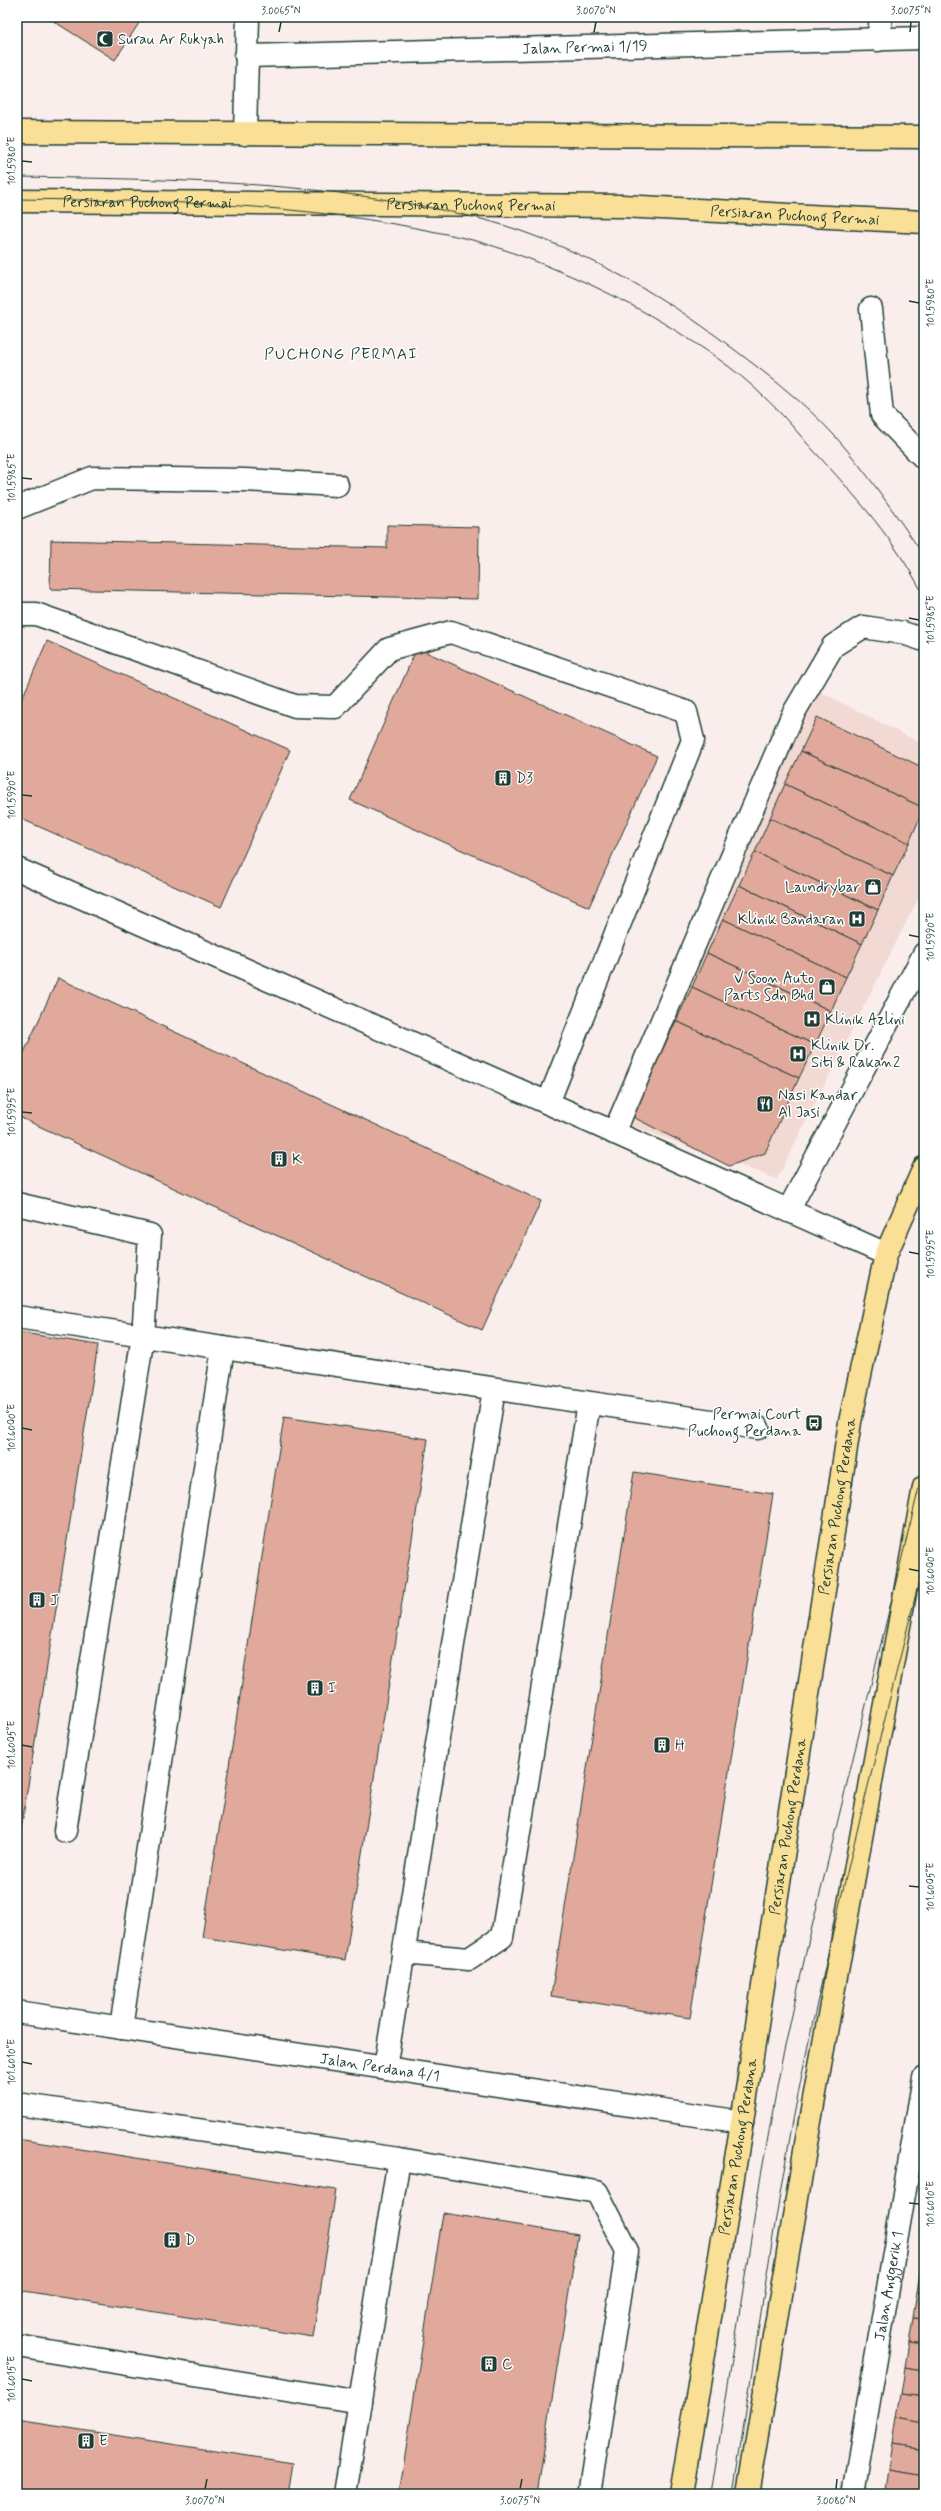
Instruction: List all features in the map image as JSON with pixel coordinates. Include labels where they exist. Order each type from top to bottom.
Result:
[{"type":"main road","points":[[17,132],[924,137]]},
{"type":"main road","name":"Persiaran Puchong Permai","points":[[17,201],[622,206],[924,222]]},
{"type":"main road","name":"Persiaran Puchong Perdana","points":[[681,2494],[742,2122],[850,1422],[886,1254],[924,1168]]},
{"type":"main road","points":[[748,2494],[807,2138],[924,1487]]},
{"type":"street","points":[[245,134],[248,17]]},
{"type":"street","points":[[878,40],[881,17]]},
{"type":"street","name":"Jalan Permai 1/19","points":[[246,56],[924,38]]},
{"type":"street","points":[[871,309],[882,415],[924,458]]},
{"type":"street","points":[[17,508],[92,478],[245,480],[337,485]]},
{"type":"street","points":[[17,614],[36,614],[295,706],[336,707],[389,649],[451,632],[686,712],[694,740],[548,1103]]},
{"type":"street","points":[[614,1132],[793,714],[833,646],[863,627],[903,633],[924,640]]},
{"type":"street","points":[[17,869],[614,1132],[886,1254]]},
{"type":"street","points":[[788,1211],[924,954]]},
{"type":"street","points":[[17,1204],[150,1234],[143,1336],[65,1831]]},
{"type":"street","points":[[17,1317],[758,1428]]},
{"type":"street","points":[[121,2028],[223,1348]]},
{"type":"street","points":[[385,2068],[494,1389]]},
{"type":"street","points":[[403,1953],[469,1959],[502,1937],[589,1403]]},
{"type":"street","name":"Jalan Perdana 4/1","points":[[17,2012],[742,2122]]},
{"type":"street","name":"Jalan Anggerik 1","points":[[853,2494],[924,2077]]},
{"type":"street","points":[[17,2104],[399,2159],[596,2192],[628,2251],[589,2494]]},
{"type":"street","points":[[345,2494],[399,2159]]},
{"type":"street","points":[[17,2346],[360,2402]]},
{"type":"shaded area","points":[[817,690],[924,745],[924,887],[777,1179],[627,1124],[799,721]]},
{"type":"building","name":"Surau Ar Rukyah","points":[[47,17],[143,17],[115,60]]},
{"type":"building","points":[[387,525],[479,527],[478,599],[50,589],[51,540],[387,548]]},
{"type":"building","points":[[47,641],[290,750],[221,907],[17,817],[17,710]]},
{"type":"building","name":"D3","points":[[417,648],[657,756],[589,907],[350,800]]},
{"type":"building","points":[[817,717],[924,768],[924,808],[801,751]]},
{"type":"building","points":[[801,751],[924,808],[909,843],[785,784]]},
{"type":"building","points":[[785,784],[909,843],[893,876],[770,818]]},
{"type":"building","points":[[770,818],[893,876],[878,910],[755,852]]},
{"type":"building","points":[[755,852],[878,910],[862,944],[739,885]]},
{"type":"building","points":[[739,885],[862,944],[846,977],[723,919]]},
{"type":"building","points":[[723,919],[846,977],[831,1011],[707,953]]},
{"type":"building","points":[[707,953],[831,1011],[815,1045],[692,987]]},
{"type":"building","name":"K","points":[[58,978],[541,1201],[482,1330],[17,1116],[17,1068]]},
{"type":"building","points":[[692,987],[815,1045],[799,1078],[676,1021]]},
{"type":"building","points":[[676,1021],[799,1078],[765,1153],[729,1166],[631,1116]]},
{"type":"building","name":"J","points":[[17,1332],[98,1345],[17,1855]]},
{"type":"building","name":"I","points":[[284,1417],[428,1439],[345,1960],[202,1937]]},
{"type":"building","name":"H","points":[[634,1472],[773,1494],[690,2018],[551,1996]]},
{"type":"building","name":"D","points":[[17,2139],[336,2190],[313,2337],[17,2290]]},
{"type":"building","name":"C","points":[[443,2213],[578,2235],[537,2494],[399,2494]]},
{"type":"building","points":[[921,2267],[924,2267],[924,2293],[917,2292]]},
{"type":"building","points":[[917,2292],[924,2293],[924,2319],[913,2318]]},
{"type":"building","points":[[913,2318],[924,2319],[924,2345],[909,2343]]},
{"type":"building","points":[[909,2343],[924,2345],[924,2371],[905,2368]]},
{"type":"building","points":[[905,2368],[924,2371],[924,2397],[901,2394]]},
{"type":"building","points":[[901,2394],[924,2397],[924,2423],[897,2418]]},
{"type":"building","points":[[897,2418],[924,2423],[924,2449],[893,2444]]},
{"type":"building","name":"E","points":[[17,2420],[293,2463],[288,2494],[17,2494]]},
{"type":"building","points":[[893,2444],[924,2449],[924,2475],[889,2469]]},
{"type":"building","points":[[889,2469],[924,2475],[924,2494],[885,2494]]},
{"type":"tram line","points":[[17,177],[215,182],[313,190],[362,196],[452,212],[479,218],[546,240],[600,265],[653,294],[703,326],[782,387],[822,422],[846,449],[881,494],[924,556]]},
{"type":"tram line","points":[[17,199],[209,204],[257,207],[353,217],[427,230],[481,242],[495,246],[570,276],[631,305],[670,327],[718,359],[753,386],[783,415],[874,519],[901,556],[924,596]]},
{"type":"tram line","points":[[711,2494],[760,2181],[782,2060],[808,1943],[924,1467]]},
{"type":"tram line","points":[[733,2494],[775,2225],[804,2064],[877,1749],[924,1561]]},
{"type":"place","name":"Surau Ar Rukyah","points":[[105,39]]},
{"type":"place","name":"D3","points":[[503,778]]},
{"type":"place","name":"Laundrybar","points":[[873,887]]},
{"type":"place","name":"Klinik Bandaran","points":[[857,919]]},
{"type":"place","name":"V Soon Auto Parts Sdn Bhd","points":[[827,987]]},
{"type":"place","name":"Klinik Azlini","points":[[812,1019]]},
{"type":"place","name":"Klinik Dr. Siti & Rakan2","points":[[798,1054]]},
{"type":"place","name":"Nasi Kandar Al Jasi","points":[[765,1104]]},
{"type":"place","name":"K","points":[[279,1159]]},
{"type":"place","name":"Permai Court Puchong Perdana","points":[[814,1423]]},
{"type":"place","name":"J","points":[[37,1600]]},
{"type":"place","name":"I","points":[[315,1688]]},
{"type":"place","name":"H","points":[[662,1745]]},
{"type":"place","name":"D","points":[[172,2240]]},
{"type":"place","name":"C","points":[[489,2364]]},
{"type":"place","name":"E","points":[[86,2441]]},
{"type":"district","name":"PUCHONG PERMAI","points":[[341,353]]}]
